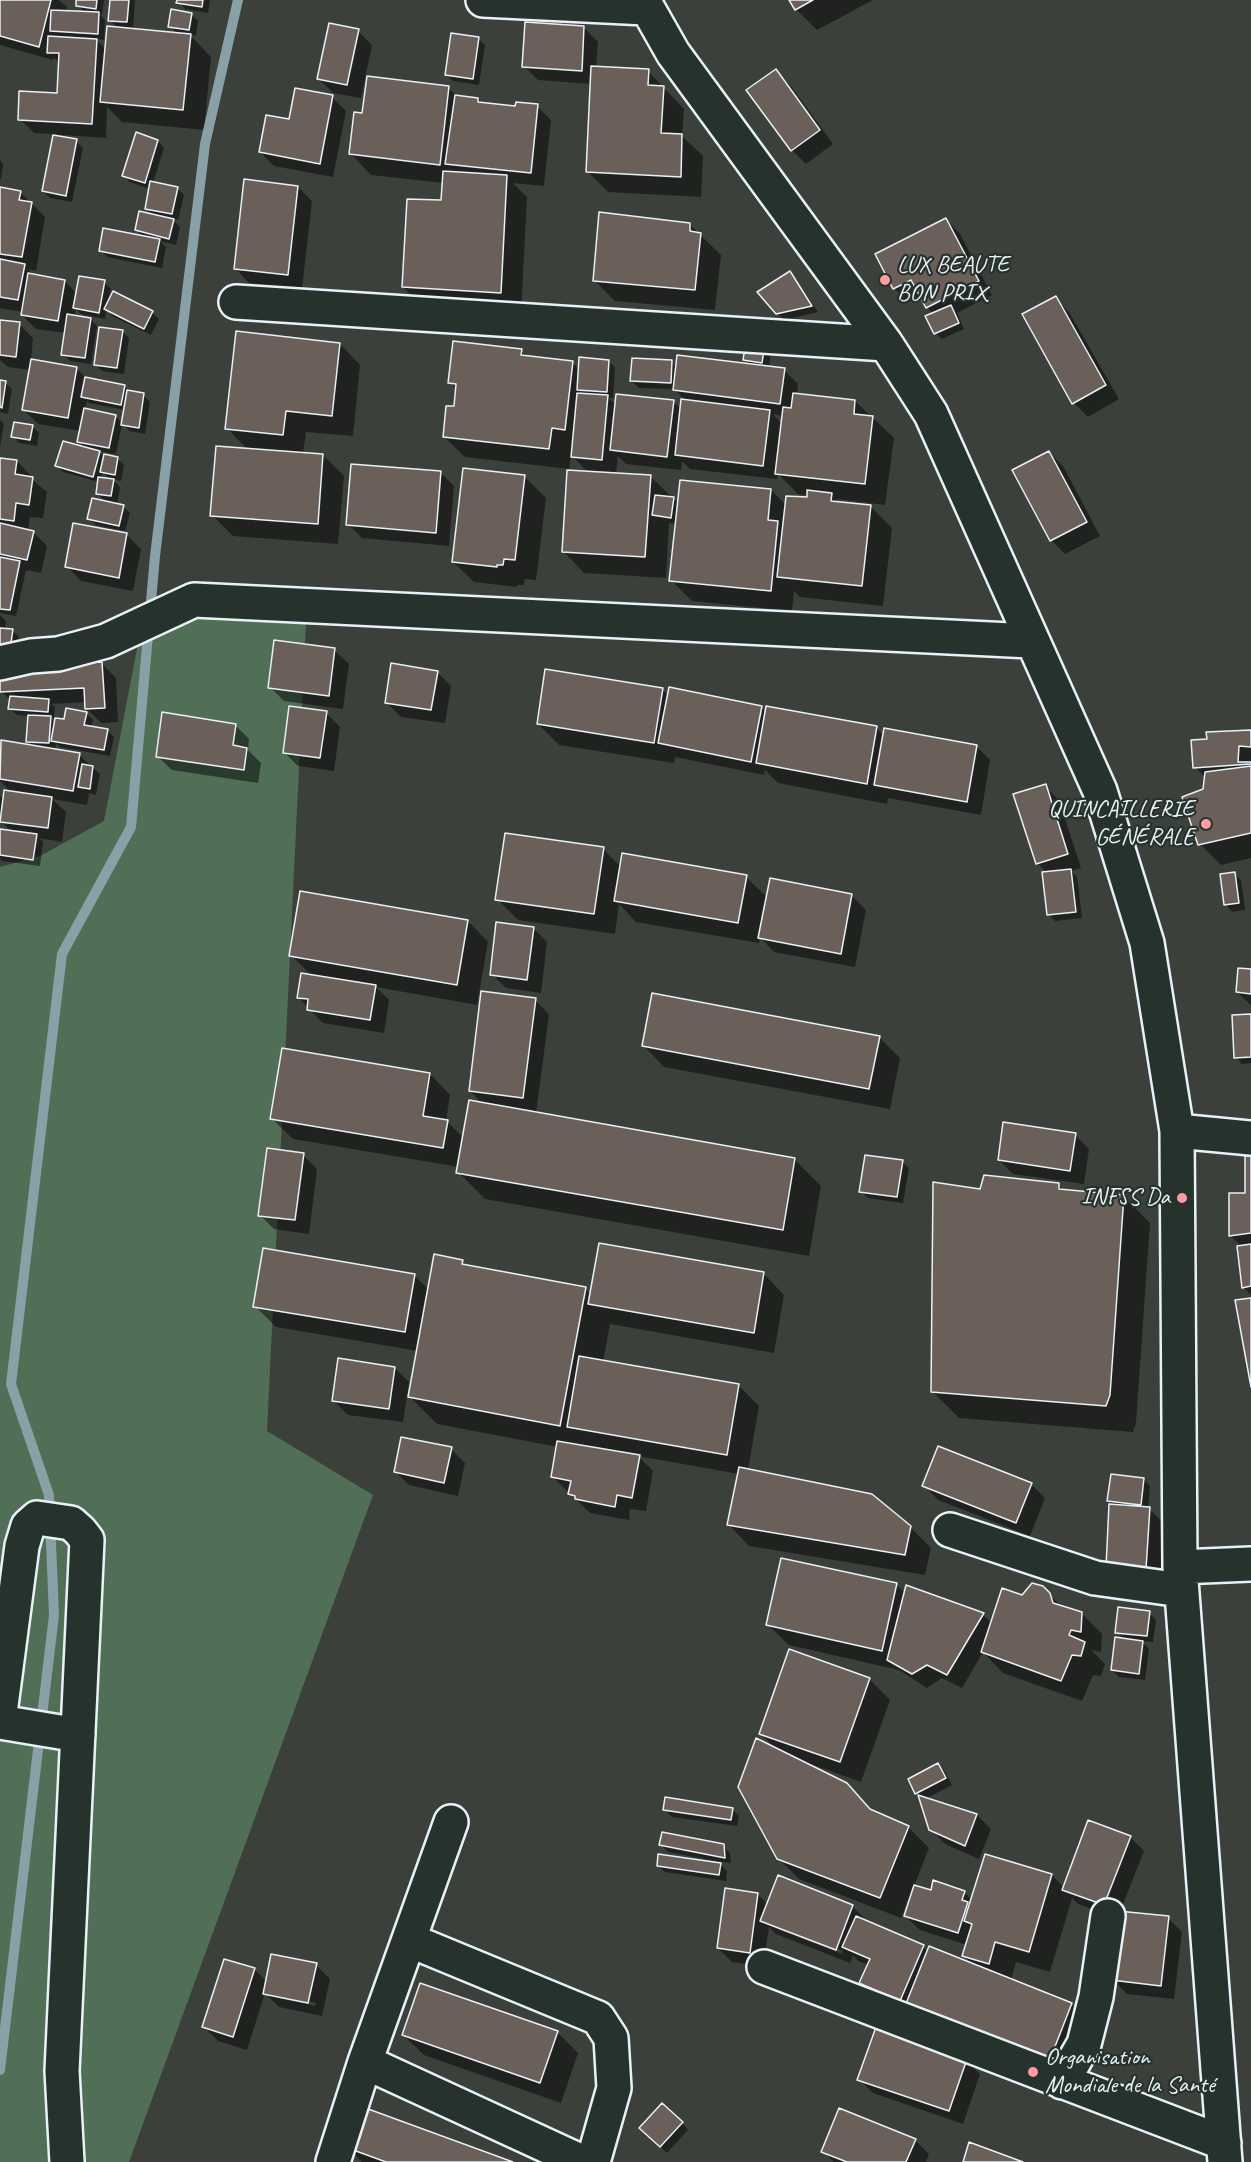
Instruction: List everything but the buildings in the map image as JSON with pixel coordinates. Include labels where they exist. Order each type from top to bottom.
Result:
[{"type":"street","points":[[483,0],[645,4],[673,52],[886,344],[931,414],[1100,791],[1146,944],[1176,1131],[1180,1578],[1225,2153],[1062,2082],[764,1967]]},
{"type":"street","points":[[236,302],[886,344]]},
{"type":"street","points":[[0,663],[31,656],[58,654],[106,641],[194,600],[1031,641]]},
{"type":"street","points":[[1176,1131],[1251,1138]]},
{"type":"street","points":[[0,1713],[22,1546],[28,1526],[37,1518],[71,1523],[87,1540],[41,1729],[67,2162]]},
{"type":"street","points":[[950,1530],[1095,1578],[1180,1578],[1251,1564]]},
{"type":"street","points":[[333,2162],[365,2062],[451,1822]]},
{"type":"street","points":[[1062,2082],[1084,2044],[1096,1997],[1108,1916]]},
{"type":"street","points":[[408,1940],[598,2018],[611,2038],[614,2088],[593,2162]]},
{"type":"street","points":[[365,2062],[582,2162]]},
{"type":"green space","points":[[194,596],[307,602],[267,1431],[373,1495],[129,2162],[0,2162],[0,867],[40,856],[104,821],[139,638]]},
{"type":"waterway","points":[[0,2070],[54,1615],[49,1495],[11,1384],[62,954],[131,827],[155,556],[205,144],[238,0]]},
{"type":"place","name":"LUX BEAUTE BON PRIX","points":[[885,280]]},
{"type":"place","name":"QUINCAILLERIE GÉNÉRALE","points":[[1206,824]]},
{"type":"place","name":"INFSS Da","points":[[1182,1198]]},
{"type":"place","name":"Organisation Mondiale de la Santé","points":[[1033,2072]]}]
